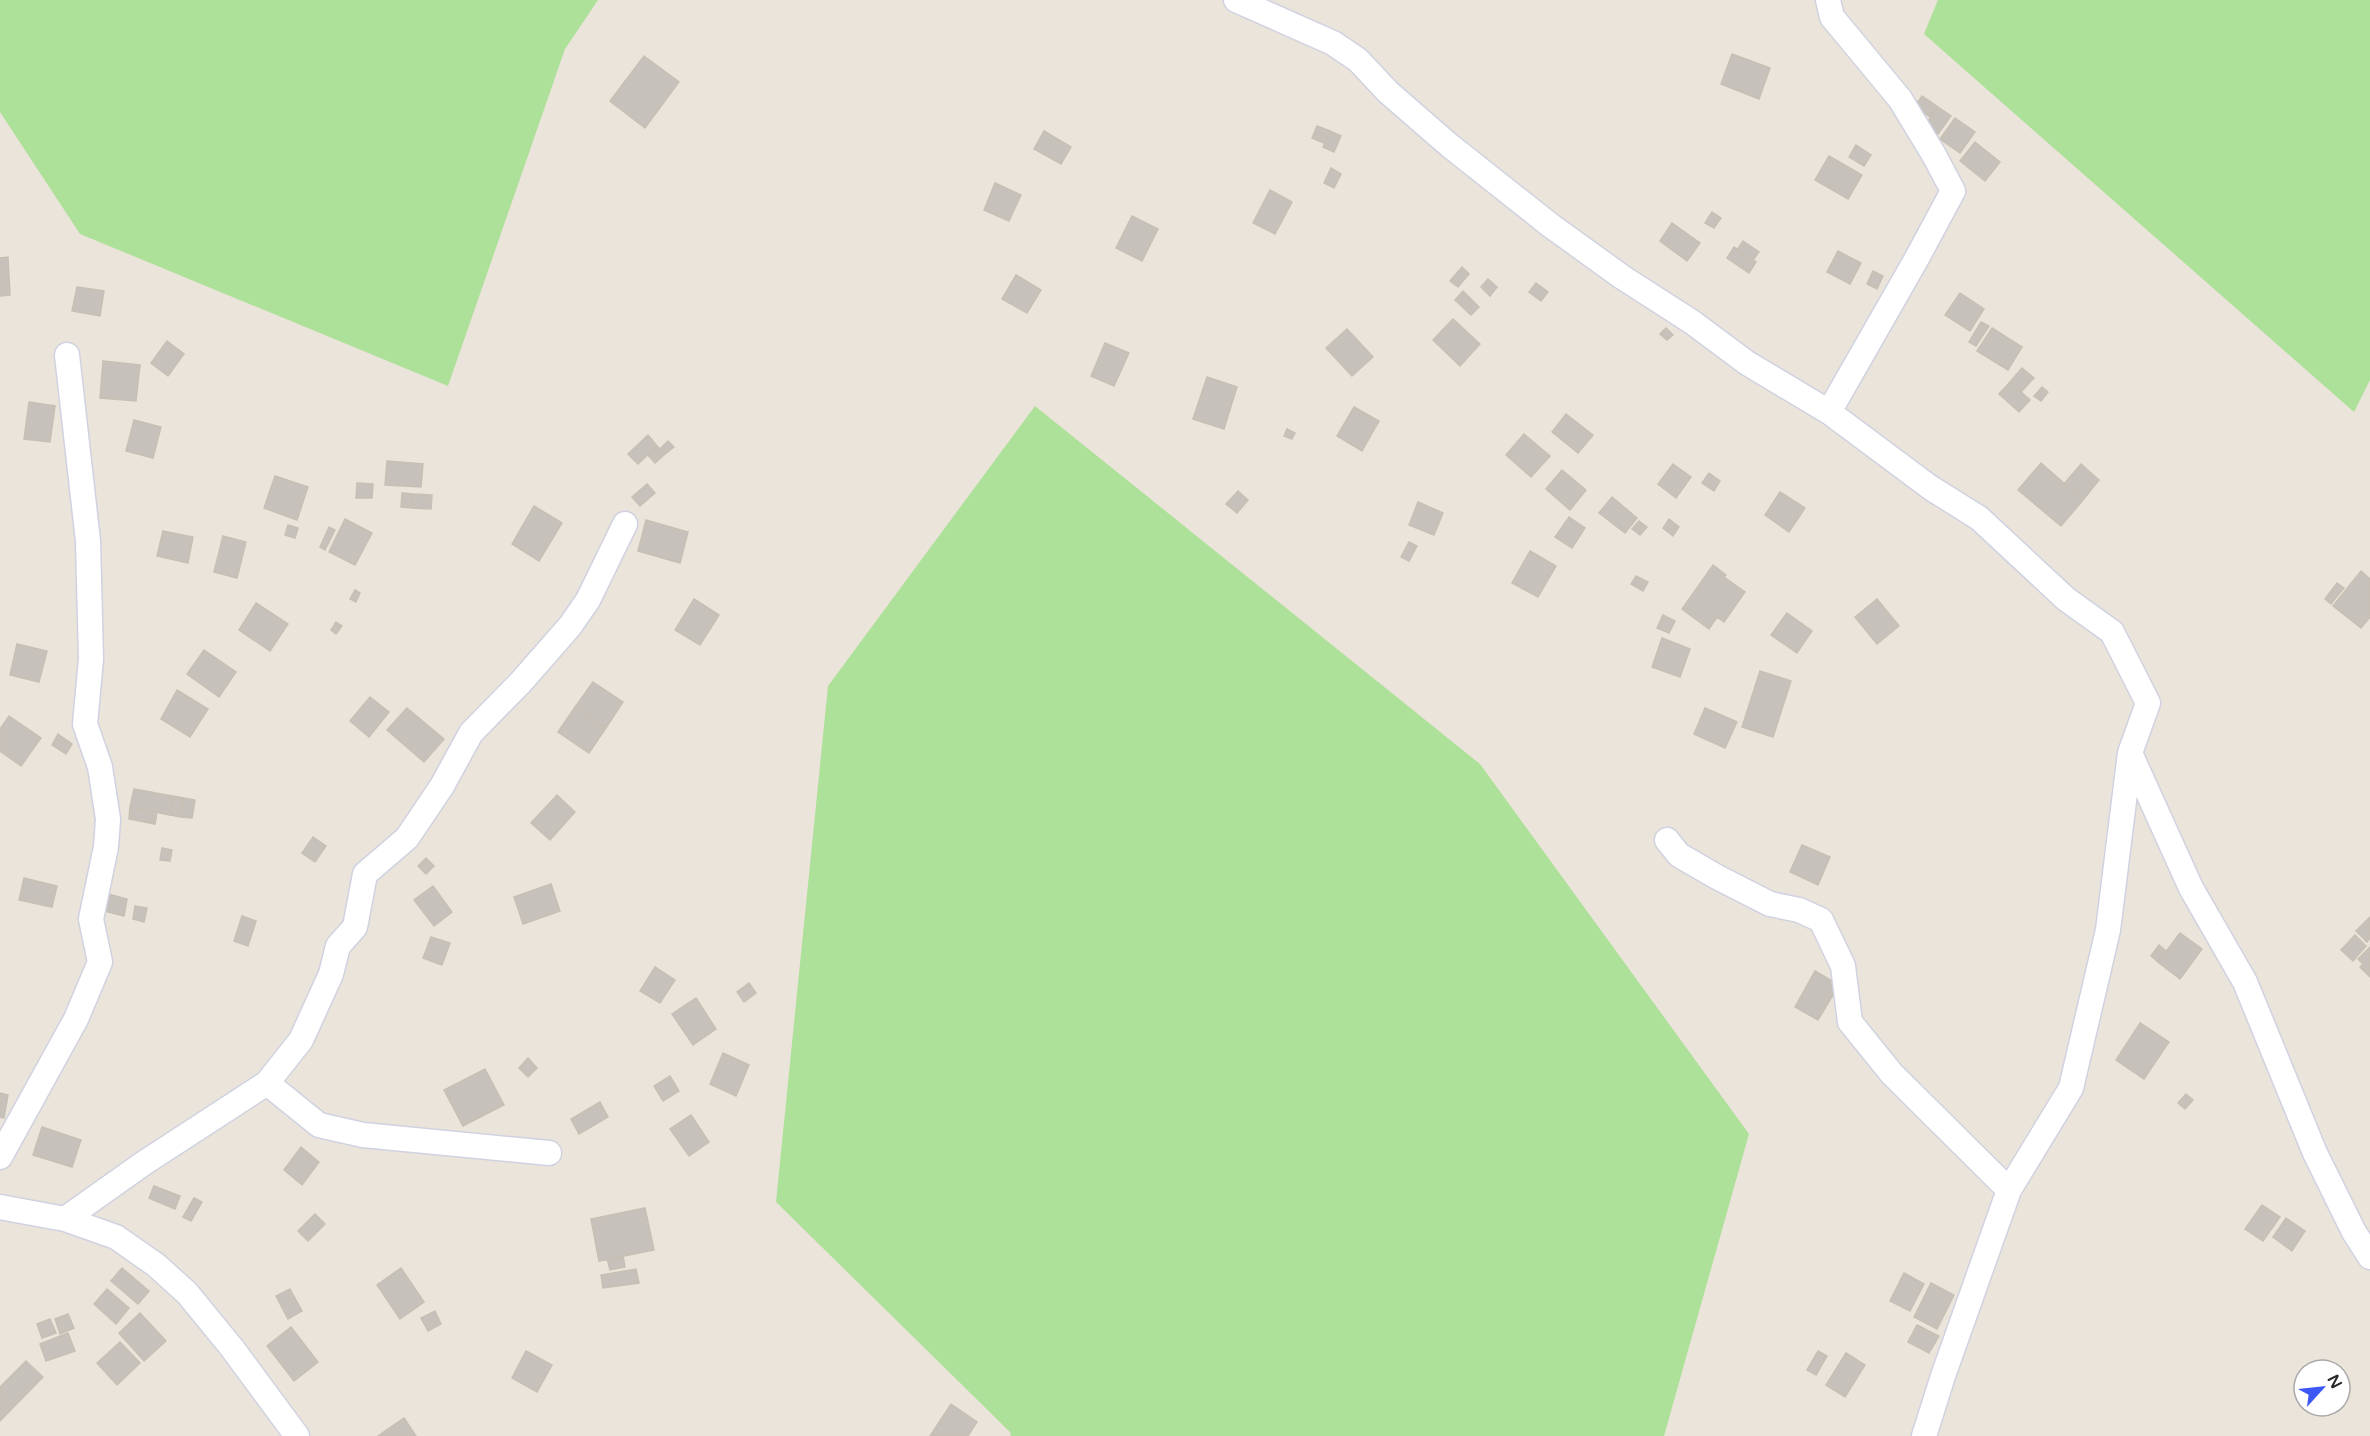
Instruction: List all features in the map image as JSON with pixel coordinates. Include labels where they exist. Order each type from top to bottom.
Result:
[{"type":"street","points":[[1236,0],[1333,44],[1358,60],[1388,92],[1449,145],[1550,225],[1622,277],[1692,322],[1747,363],[1829,412],[1931,488],[1985,523],[2066,599],[2112,632],[2148,703],[2130,753],[2108,930],[2071,1088],[2009,1190],[1924,1436]]},
{"type":"street","points":[[1828,0],[1832,17],[1900,99],[1953,191],[1829,412]]},
{"type":"street","points":[[0,1157],[76,1019],[100,962],[91,919],[106,847],[108,819],[100,767],[86,724],[92,658],[88,541],[68,355]]},
{"type":"street","points":[[65,1219],[144,1163],[267,1083],[301,1040],[331,974],[338,946],[355,927],[365,874],[407,838],[442,786],[471,733],[521,682],[570,626],[588,600],[625,524]]},
{"type":"street","points":[[2130,753],[2191,888],[2245,982],[2315,1153],[2354,1232],[2370,1257]]},
{"type":"street","points":[[1667,840],[1679,855],[1717,877],[1770,904],[1798,910],[1821,920],[1843,966],[1850,1022],[1892,1074],[2009,1190]]},
{"type":"street","points":[[267,1083],[319,1125],[363,1135],[549,1153]]},
{"type":"street","points":[[0,1207],[65,1219],[116,1237],[156,1265],[187,1293],[232,1348],[297,1436]]},
{"type":"green space","points":[[0,0],[598,0],[565,49],[448,386],[80,234],[0,112]]},
{"type":"green space","points":[[1938,0],[2370,0],[2370,380],[2354,412],[1924,34]]},
{"type":"green space","points":[[1035,406],[1480,764],[1749,1134],[1664,1436],[1011,1436],[1010,1432],[776,1202],[828,686]]},
{"type":"building","points":[[1732,54],[1770,68],[1759,99],[1721,84]]},
{"type":"building","points":[[644,56],[679,82],[645,128],[610,101]]},
{"type":"building","points":[[1922,96],[1938,107],[1930,117],[1915,106]]},
{"type":"building","points":[[1938,107],[1951,116],[1935,138],[1922,129]]},
{"type":"building","points":[[1955,118],[1975,132],[1960,153],[1940,139]]},
{"type":"building","points":[[1317,126],[1330,131],[1324,143],[1312,138]]},
{"type":"building","points":[[1044,131],[1071,147],[1061,164],[1034,149]]},
{"type":"building","points":[[1330,131],[1341,136],[1334,152],[1323,147]]},
{"type":"building","points":[[1975,142],[2000,162],[1985,181],[1960,161]]},
{"type":"building","points":[[1856,145],[1871,155],[1864,166],[1849,157]]},
{"type":"building","points":[[1829,156],[1862,175],[1848,199],[1815,180]]},
{"type":"building","points":[[1331,168],[1341,174],[1334,188],[1324,183]]},
{"type":"building","points":[[995,183],[1021,195],[1009,221],[984,210]]},
{"type":"building","points":[[1270,190],[1292,202],[1275,234],[1253,223]]},
{"type":"building","points":[[1712,212],[1721,218],[1714,228],[1705,223]]},
{"type":"building","points":[[1132,216],[1158,229],[1142,261],[1116,248]]},
{"type":"building","points":[[1672,223],[1700,243],[1687,261],[1660,241]]},
{"type":"building","points":[[1743,241],[1759,252],[1753,260],[1737,250]]},
{"type":"building","points":[[1734,247],[1756,262],[1749,273],[1727,258]]},
{"type":"building","points":[[1838,251],[1861,263],[1850,284],[1827,272]]},
{"type":"building","points":[[8,257],[10,295],[0,296],[0,258]]},
{"type":"building","points":[[1462,267],[1469,274],[1458,287],[1450,281]]},
{"type":"building","points":[[1873,271],[1883,276],[1877,289],[1867,284]]},
{"type":"building","points":[[1016,275],[1041,290],[1027,313],[1002,299]]},
{"type":"building","points":[[1488,279],[1497,287],[1490,296],[1481,287]]},
{"type":"building","points":[[1536,283],[1548,292],[1541,301],[1529,292]]},
{"type":"building","points":[[77,287],[104,291],[100,316],[72,311]]},
{"type":"building","points":[[1463,291],[1479,307],[1471,315],[1455,300]]},
{"type":"building","points":[[1960,293],[1984,309],[1970,331],[1945,315]]},
{"type":"building","points":[[1453,319],[1480,344],[1460,366],[1433,340]]},
{"type":"building","points":[[1981,322],[1989,326],[1976,346],[1969,342]]},
{"type":"building","points":[[1666,328],[1673,335],[1667,340],[1660,334]]},
{"type":"building","points":[[1992,328],[2022,347],[2008,370],[1977,351]]},
{"type":"building","points":[[1347,329],[1373,357],[1352,376],[1326,348]]},
{"type":"building","points":[[167,341],[184,354],[168,376],[151,363]]},
{"type":"building","points":[[1105,343],[1129,353],[1114,386],[1091,376]]},
{"type":"building","points":[[103,361],[140,365],[136,401],[100,398]]},
{"type":"building","points":[[2022,368],[2034,378],[2021,392],[2010,382]]},
{"type":"building","points":[[1207,377],[1237,387],[1224,429],[1193,419]]},
{"type":"building","points":[[2010,382],[2030,400],[2019,412],[1999,394]]},
{"type":"building","points":[[2042,387],[2048,392],[2041,401],[2034,396]]},
{"type":"building","points":[[29,402],[55,406],[50,442],[24,439]]},
{"type":"building","points":[[1354,407],[1379,421],[1362,451],[1337,436]]},
{"type":"building","points":[[1566,414],[1593,435],[1578,453],[1552,432]]},
{"type":"building","points":[[134,420],[161,427],[153,458],[126,451]]},
{"type":"building","points":[[1287,429],[1295,433],[1292,439],[1284,436]]},
{"type":"building","points":[[1524,434],[1550,456],[1531,477],[1506,455]]},
{"type":"building","points":[[648,435],[657,446],[638,464],[628,454]]},
{"type":"building","points":[[668,441],[674,447],[665,454],[660,449]]},
{"type":"building","points":[[657,446],[665,454],[655,463],[648,455]]},
{"type":"building","points":[[387,461],[423,464],[421,487],[385,485]]},
{"type":"building","points":[[2041,463],[2083,500],[2061,526],[2018,490]]},
{"type":"building","points":[[1673,464],[1691,477],[1676,498],[1658,484]]},
{"type":"building","points":[[2081,464],[2099,480],[2083,500],[2064,484]]},
{"type":"building","points":[[1562,470],[1586,490],[1570,510],[1546,489]]},
{"type":"building","points":[[1709,473],[1720,481],[1714,491],[1702,483]]},
{"type":"building","points":[[275,476],[308,487],[297,520],[264,508]]},
{"type":"building","points":[[357,483],[373,484],[372,498],[356,498]]},
{"type":"building","points":[[647,484],[655,493],[640,506],[632,497]]},
{"type":"building","points":[[1238,491],[1248,500],[1237,513],[1226,504]]},
{"type":"building","points":[[1780,492],[1805,508],[1789,532],[1765,515]]},
{"type":"building","points":[[402,493],[413,494],[412,508],[401,507]]},
{"type":"building","points":[[413,494],[432,495],[431,509],[412,508]]},
{"type":"building","points":[[1612,497],[1637,518],[1625,533],[1599,513]]},
{"type":"building","points":[[1418,502],[1443,513],[1434,535],[1409,525]]},
{"type":"building","points":[[534,506],[562,523],[539,561],[512,544]]},
{"type":"building","points":[[1569,517],[1585,528],[1572,548],[1555,537]]},
{"type":"building","points":[[345,519],[372,533],[355,565],[329,552]]},
{"type":"building","points":[[1669,519],[1679,527],[1673,536],[1663,528]]},
{"type":"building","points":[[646,520],[688,532],[680,563],[638,551]]},
{"type":"building","points":[[1639,521],[1647,527],[1640,535],[1632,529]]},
{"type":"building","points":[[288,525],[298,528],[295,538],[285,535]]},
{"type":"building","points":[[329,527],[335,530],[325,550],[320,547]]},
{"type":"building","points":[[163,531],[193,537],[188,563],[157,556]]},
{"type":"building","points":[[223,536],[246,542],[237,578],[214,572]]},
{"type":"building","points":[[1409,542],[1417,546],[1409,561],[1401,557]]},
{"type":"building","points":[[1530,551],[1556,566],[1538,597],[1512,583]]},
{"type":"building","points":[[1713,565],[1726,575],[1724,577],[1745,592],[1724,622],[1717,617],[1709,629],[1682,609]]},
{"type":"building","points":[[2361,571],[2370,579],[2370,617],[2361,628],[2333,606]]},
{"type":"building","points":[[1636,576],[1648,582],[1643,591],[1631,584]]},
{"type":"building","points":[[2337,583],[2344,588],[2331,604],[2325,599]]},
{"type":"building","points":[[355,590],[360,593],[356,602],[350,599]]},
{"type":"building","points":[[694,599],[719,615],[700,645],[675,630]]},
{"type":"building","points":[[1877,599],[1899,626],[1877,644],[1855,617]]},
{"type":"building","points":[[256,603],[288,624],[270,651],[239,630]]},
{"type":"building","points":[[1787,613],[1812,631],[1797,653],[1771,635]]},
{"type":"building","points":[[1663,615],[1675,621],[1669,633],[1657,628]]},
{"type":"building","points":[[336,622],[342,626],[336,634],[331,630]]},
{"type":"building","points":[[1662,638],[1690,649],[1680,677],[1652,667]]},
{"type":"building","points":[[17,644],[47,651],[39,682],[10,675]]},
{"type":"building","points":[[204,650],[236,672],[219,697],[187,674]]},
{"type":"building","points":[[1760,671],[1791,681],[1773,737],[1742,727]]},
{"type":"building","points":[[593,682],[623,702],[606,728],[575,707]]},
{"type":"building","points":[[177,690],[208,709],[190,737],[161,719]]},
{"type":"building","points":[[370,697],[389,712],[369,737],[350,721]]},
{"type":"building","points":[[575,707],[606,728],[589,753],[558,732]]},
{"type":"building","points":[[407,708],[444,739],[424,762],[387,730]]},
{"type":"building","points":[[1705,708],[1737,722],[1725,748],[1694,734]]},
{"type":"building","points":[[9,716],[41,738],[21,766],[0,751],[0,729]]},
{"type":"building","points":[[58,734],[72,744],[66,754],[52,745]]},
{"type":"building","points":[[134,789],[173,796],[170,815],[130,807]]},
{"type":"building","points":[[557,795],[575,812],[550,840],[531,823]]},
{"type":"building","points":[[173,796],[184,798],[181,817],[170,815]]},
{"type":"building","points":[[184,798],[195,800],[192,818],[181,817]]},
{"type":"building","points":[[130,807],[157,812],[155,824],[129,819]]},
{"type":"building","points":[[313,837],[326,846],[315,862],[302,853]]},
{"type":"building","points":[[1802,845],[1830,857],[1818,885],[1790,872]]},
{"type":"building","points":[[162,848],[172,850],[170,861],[160,860]]},
{"type":"building","points":[[426,858],[434,866],[426,874],[418,866]]},
{"type":"building","points":[[24,878],[57,886],[52,907],[19,900]]},
{"type":"building","points":[[551,884],[560,911],[523,924],[514,897]]},
{"type":"building","points":[[433,886],[452,912],[434,926],[414,900]]},
{"type":"building","points":[[108,894],[127,899],[124,916],[104,911]]},
{"type":"building","points":[[135,906],[147,908],[144,922],[133,919]]},
{"type":"building","points":[[242,916],[256,921],[248,946],[234,941]]},
{"type":"building","points":[[2370,917],[2370,938],[2367,942],[2356,931]]},
{"type":"building","points":[[2180,933],[2202,949],[2180,979],[2158,962]]},
{"type":"building","points":[[2355,935],[2366,946],[2353,961],[2341,950]]},
{"type":"building","points":[[431,937],[450,943],[442,965],[423,958]]},
{"type":"building","points":[[2159,945],[2166,951],[2158,962],[2151,956]]},
{"type":"building","points":[[2370,947],[2370,977],[2360,967],[2363,964],[2358,959]]},
{"type":"building","points":[[655,967],[675,980],[660,1003],[640,991]]},
{"type":"building","points":[[1815,971],[1839,985],[1818,1020],[1795,1007]]},
{"type":"building","points":[[749,983],[756,993],[744,1002],[737,992]]},
{"type":"building","points":[[696,998],[716,1029],[693,1045],[672,1014]]},
{"type":"building","points":[[2140,1023],[2169,1042],[2144,1079],[2116,1060]]},
{"type":"building","points":[[723,1053],[749,1065],[736,1096],[710,1084]]},
{"type":"building","points":[[528,1058],[537,1068],[528,1077],[519,1068]]},
{"type":"building","points":[[485,1069],[504,1105],[463,1126],[444,1090]]},
{"type":"building","points":[[670,1076],[679,1091],[663,1101],[654,1086]]},
{"type":"building","points":[[0,1093],[8,1095],[4,1118],[0,1117]]},
{"type":"building","points":[[2186,1094],[2193,1100],[2185,1109],[2178,1103]]},
{"type":"building","points":[[600,1102],[608,1117],[579,1134],[571,1119]]},
{"type":"building","points":[[691,1115],[709,1142],[689,1156],[670,1129]]},
{"type":"building","points":[[42,1127],[81,1140],[72,1167],[33,1155]]},
{"type":"building","points":[[301,1147],[319,1162],[302,1185],[284,1170]]},
{"type":"building","points":[[154,1186],[180,1196],[175,1209],[149,1198]]},
{"type":"building","points":[[194,1198],[202,1202],[191,1221],[183,1217]]},
{"type":"building","points":[[2262,1205],[2280,1217],[2263,1241],[2245,1229]]},
{"type":"building","points":[[645,1208],[654,1250],[599,1261],[591,1219]]},
{"type":"building","points":[[315,1214],[325,1224],[308,1241],[298,1231]]},
{"type":"building","points":[[2286,1218],[2305,1231],[2292,1251],[2273,1237]]},
{"type":"building","points":[[623,1256],[625,1267],[610,1270],[607,1259]]},
{"type":"building","points":[[122,1268],[149,1291],[138,1304],[111,1281]]},
{"type":"building","points":[[401,1268],[424,1302],[400,1319],[377,1285]]},
{"type":"building","points":[[636,1269],[639,1283],[603,1288],[601,1275]]},
{"type":"building","points":[[1904,1273],[1924,1284],[1910,1311],[1890,1301]]},
{"type":"building","points":[[1931,1283],[1954,1295],[1937,1329],[1914,1317]]},
{"type":"building","points":[[107,1289],[129,1308],[116,1324],[94,1304]]},
{"type":"building","points":[[290,1289],[302,1311],[288,1319],[276,1296]]},
{"type":"building","points":[[435,1311],[441,1324],[428,1331],[421,1318]]},
{"type":"building","points":[[140,1313],[166,1341],[144,1361],[119,1333]]},
{"type":"building","points":[[68,1314],[74,1328],[60,1334],[55,1319]]},
{"type":"building","points":[[50,1319],[56,1333],[42,1338],[37,1324]]},
{"type":"building","points":[[1917,1325],[1939,1336],[1929,1353],[1908,1342]]},
{"type":"building","points":[[291,1327],[318,1362],[294,1381],[267,1346]]},
{"type":"building","points":[[68,1333],[75,1351],[46,1361],[40,1344]]},
{"type":"building","points":[[120,1342],[140,1363],[117,1385],[97,1363]]},
{"type":"building","points":[[526,1351],[552,1365],[537,1392],[512,1378]]},
{"type":"building","points":[[1818,1351],[1827,1356],[1816,1375],[1807,1370]]},
{"type":"building","points":[[1846,1353],[1865,1365],[1845,1397],[1826,1385]]},
{"type":"building","points":[[26,1361],[43,1377],[0,1421],[0,1387]]},
{"type":"building","points":[[951,1404],[977,1422],[968,1436],[930,1436]]},
{"type":"building","points":[[404,1418],[416,1436],[378,1436]]}]
